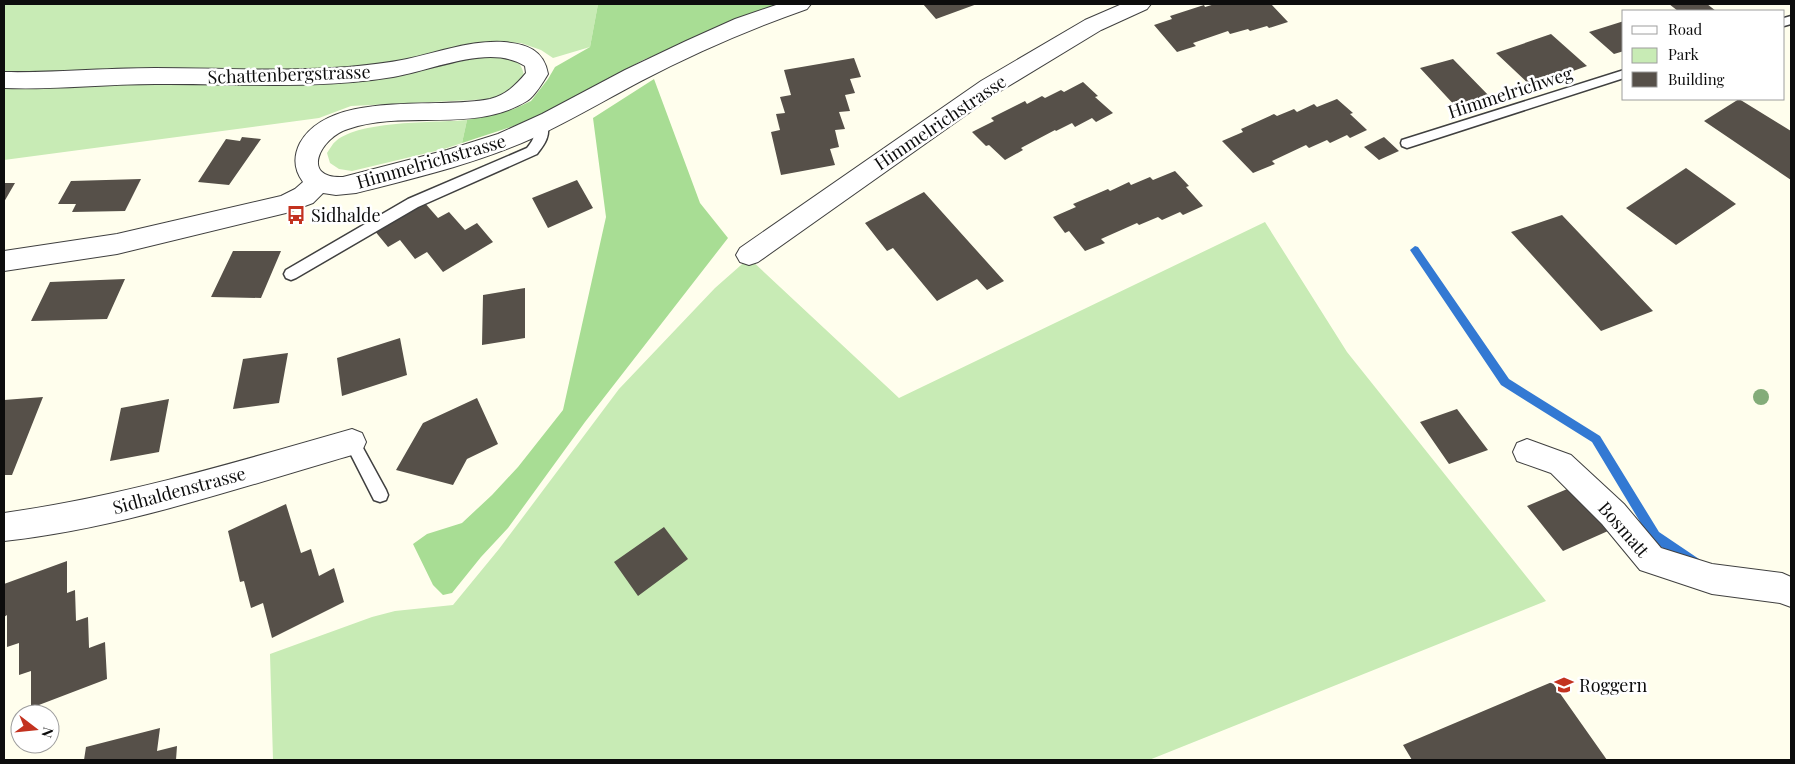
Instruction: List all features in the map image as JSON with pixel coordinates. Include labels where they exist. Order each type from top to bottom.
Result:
[{"type":"street","name":"Himmelrichstrasse","points":[[319,182],[335,186],[357,183],[415,168],[505,140],[542,125],[605,90],[726,30],[800,4]]},
{"type":"street","name":"Himmelrichstrasse","points":[[749,255],[989,87],[1093,25],[1140,4]]},
{"type":"street","name":"Schattenbergstrasse","points":[[4,80],[153,76],[338,75],[395,69],[491,49],[512,50],[522,53],[534,62],[537,67],[537,74],[530,87],[518,97],[502,104],[468,110],[366,116],[332,126],[316,138],[307,157],[308,171],[319,182]]},
{"type":"street","points":[[4,261],[117,244],[286,204],[304,196],[319,182]]},
{"type":"street","name":"Sidhaldenstrasse","points":[[4,527],[51,521],[167,497],[352,442]]},
{"type":"street","name":"Bosmatt","points":[[1527,452],[1561,464],[1613,514],[1651,560],[1712,579],[1782,588],[1791,592]]},
{"type":"lane","name":"Himmelrichweg","points":[[1406,143],[1622,75]]},
{"type":"lane","name":"Himmelrichstrasse","points":[[291,274],[413,203],[532,151],[541,140],[542,125]]},
{"type":"lane","points":[[352,442],[380,495]]},
{"type":"green space","points":[[4,4],[598,4],[590,47],[553,58],[541,50],[521,43],[497,42],[390,63],[306,72],[21,75],[4,74]]},
{"type":"green space","points":[[598,4],[785,4],[643,60],[538,118],[462,143],[467,120],[514,109],[531,101],[555,67],[590,47]]},
{"type":"green space","points":[[500,56],[509,58],[519,64],[524,76],[511,93],[492,99],[351,106],[319,118],[4,160],[4,86],[378,77],[484,57]]},
{"type":"green space","points":[[654,79],[700,203],[728,238],[585,422],[508,528],[481,557],[452,593],[443,595],[433,585],[413,544],[427,534],[462,523],[518,467],[563,410],[606,217],[593,118]]},
{"type":"green space","points":[[467,120],[462,143],[352,171],[339,169],[330,163],[327,153],[336,141],[347,134],[362,129],[398,124]]},
{"type":"green space","points":[[1265,222],[1347,352],[1546,601],[1149,760],[273,760],[270,654],[372,617],[395,611],[453,605],[499,549],[619,389],[715,288],[749,258],[899,398]]},
{"type":"building","points":[[923,4],[977,4],[936,19]]},
{"type":"building","points":[[1215,4],[1271,4],[1288,22],[1269,28],[1267,26],[1230,34],[1228,31],[1193,43],[1196,46],[1177,52],[1154,25],[1172,19],[1170,16],[1204,5],[1205,7]]},
{"type":"building","points":[[1669,4],[1707,4],[1715,10],[1677,10]]},
{"type":"building","points":[[1622,22],[1622,52],[1614,54],[1589,32]]},
{"type":"building","points":[[1551,34],[1587,66],[1531,86],[1496,53]]},
{"type":"building","points":[[854,58],[861,77],[850,79],[855,93],[845,95],[850,111],[839,112],[845,129],[835,130],[839,147],[830,149],[835,165],[781,175],[771,132],[780,130],[776,114],[785,113],[780,97],[791,95],[784,70]]},
{"type":"building","points":[[1453,59],[1492,99],[1458,109],[1420,68]]},
{"type":"building","points":[[1083,82],[1098,96],[1095,97],[1113,113],[1096,122],[1092,118],[1075,127],[1072,123],[1055,130],[1021,148],[1023,150],[1005,160],[989,145],[986,146],[972,132],[994,121],[991,118],[1025,101],[1027,104],[1042,96],[1045,98],[1061,90],[1064,92]]},
{"type":"building","points":[[1337,99],[1353,113],[1350,114],[1367,130],[1350,138],[1347,135],[1330,143],[1327,140],[1309,148],[1306,145],[1272,161],[1275,164],[1253,173],[1222,141],[1243,132],[1241,129],[1274,114],[1277,116],[1294,109],[1297,112],[1314,104],[1317,107]]},
{"type":"building","points":[[1737,100],[1741,100],[1791,131],[1791,180],[1704,121]]},
{"type":"building","points":[[242,137],[261,139],[229,185],[198,182],[226,139],[240,141]]},
{"type":"building","points":[[1384,137],[1399,151],[1379,160],[1364,147]]},
{"type":"building","points":[[1686,168],[1736,204],[1676,245],[1626,208]]},
{"type":"building","points":[[1175,171],[1189,186],[1186,187],[1203,206],[1183,215],[1180,212],[1162,220],[1158,217],[1139,225],[1137,223],[1101,239],[1105,243],[1085,251],[1069,231],[1065,233],[1053,217],[1076,207],[1073,204],[1108,189],[1110,191],[1129,182],[1131,185],[1150,177],[1153,180]]},
{"type":"building","points":[[141,179],[125,211],[72,212],[76,204],[58,204],[71,181]]},
{"type":"building","points":[[577,180],[593,208],[548,228],[532,198]]},
{"type":"building","points":[[4,183],[15,183],[4,202]]},
{"type":"building","points":[[924,192],[1004,281],[987,290],[977,279],[937,301],[893,248],[887,251],[865,223]]},
{"type":"building","points":[[424,202],[438,218],[449,212],[465,230],[477,223],[493,242],[443,272],[427,252],[415,259],[400,240],[388,247],[374,230]]},
{"type":"building","points":[[1562,215],[1653,311],[1601,331],[1511,232]]},
{"type":"building","points":[[233,251],[281,251],[261,298],[211,297]]},
{"type":"building","points":[[125,279],[107,319],[31,321],[50,282]]},
{"type":"building","points":[[525,288],[525,338],[482,345],[483,295]]},
{"type":"building","points":[[400,338],[407,375],[342,396],[337,358]]},
{"type":"building","points":[[288,353],[279,403],[233,409],[243,359]]},
{"type":"building","points":[[43,397],[12,475],[4,475],[4,400]]},
{"type":"building","points":[[477,398],[498,444],[467,459],[453,485],[396,470],[423,423]]},
{"type":"building","points":[[169,399],[159,452],[110,461],[121,408]]},
{"type":"building","points":[[1457,409],[1488,450],[1449,464],[1420,422]]},
{"type":"building","points":[[1572,487],[1608,531],[1563,551],[1527,506]]},
{"type":"building","points":[[286,504],[301,553],[311,549],[319,576],[334,568],[344,602],[272,638],[263,603],[251,608],[244,581],[240,582],[228,531]]},
{"type":"building","points":[[664,527],[688,559],[638,596],[614,562]]},
{"type":"building","points":[[67,561],[67,593],[75,590],[76,621],[88,617],[89,648],[105,642],[107,679],[41,704],[31,704],[31,671],[19,675],[19,643],[7,647],[7,615],[4,617],[4,584]]},
{"type":"building","points":[[1552,682],[1607,760],[1412,760],[1403,745]]},
{"type":"building","points":[[160,728],[157,751],[177,746],[176,760],[84,760],[86,747]]},
{"type":"waterway","points":[[1415,250],[1505,382],[1596,439],[1655,536],[1695,563]]},
{"type":"place","name":"Sidhalde","points":[[296,215]]},
{"type":"place","name":"Roggern","points":[[1564,685]]}]
